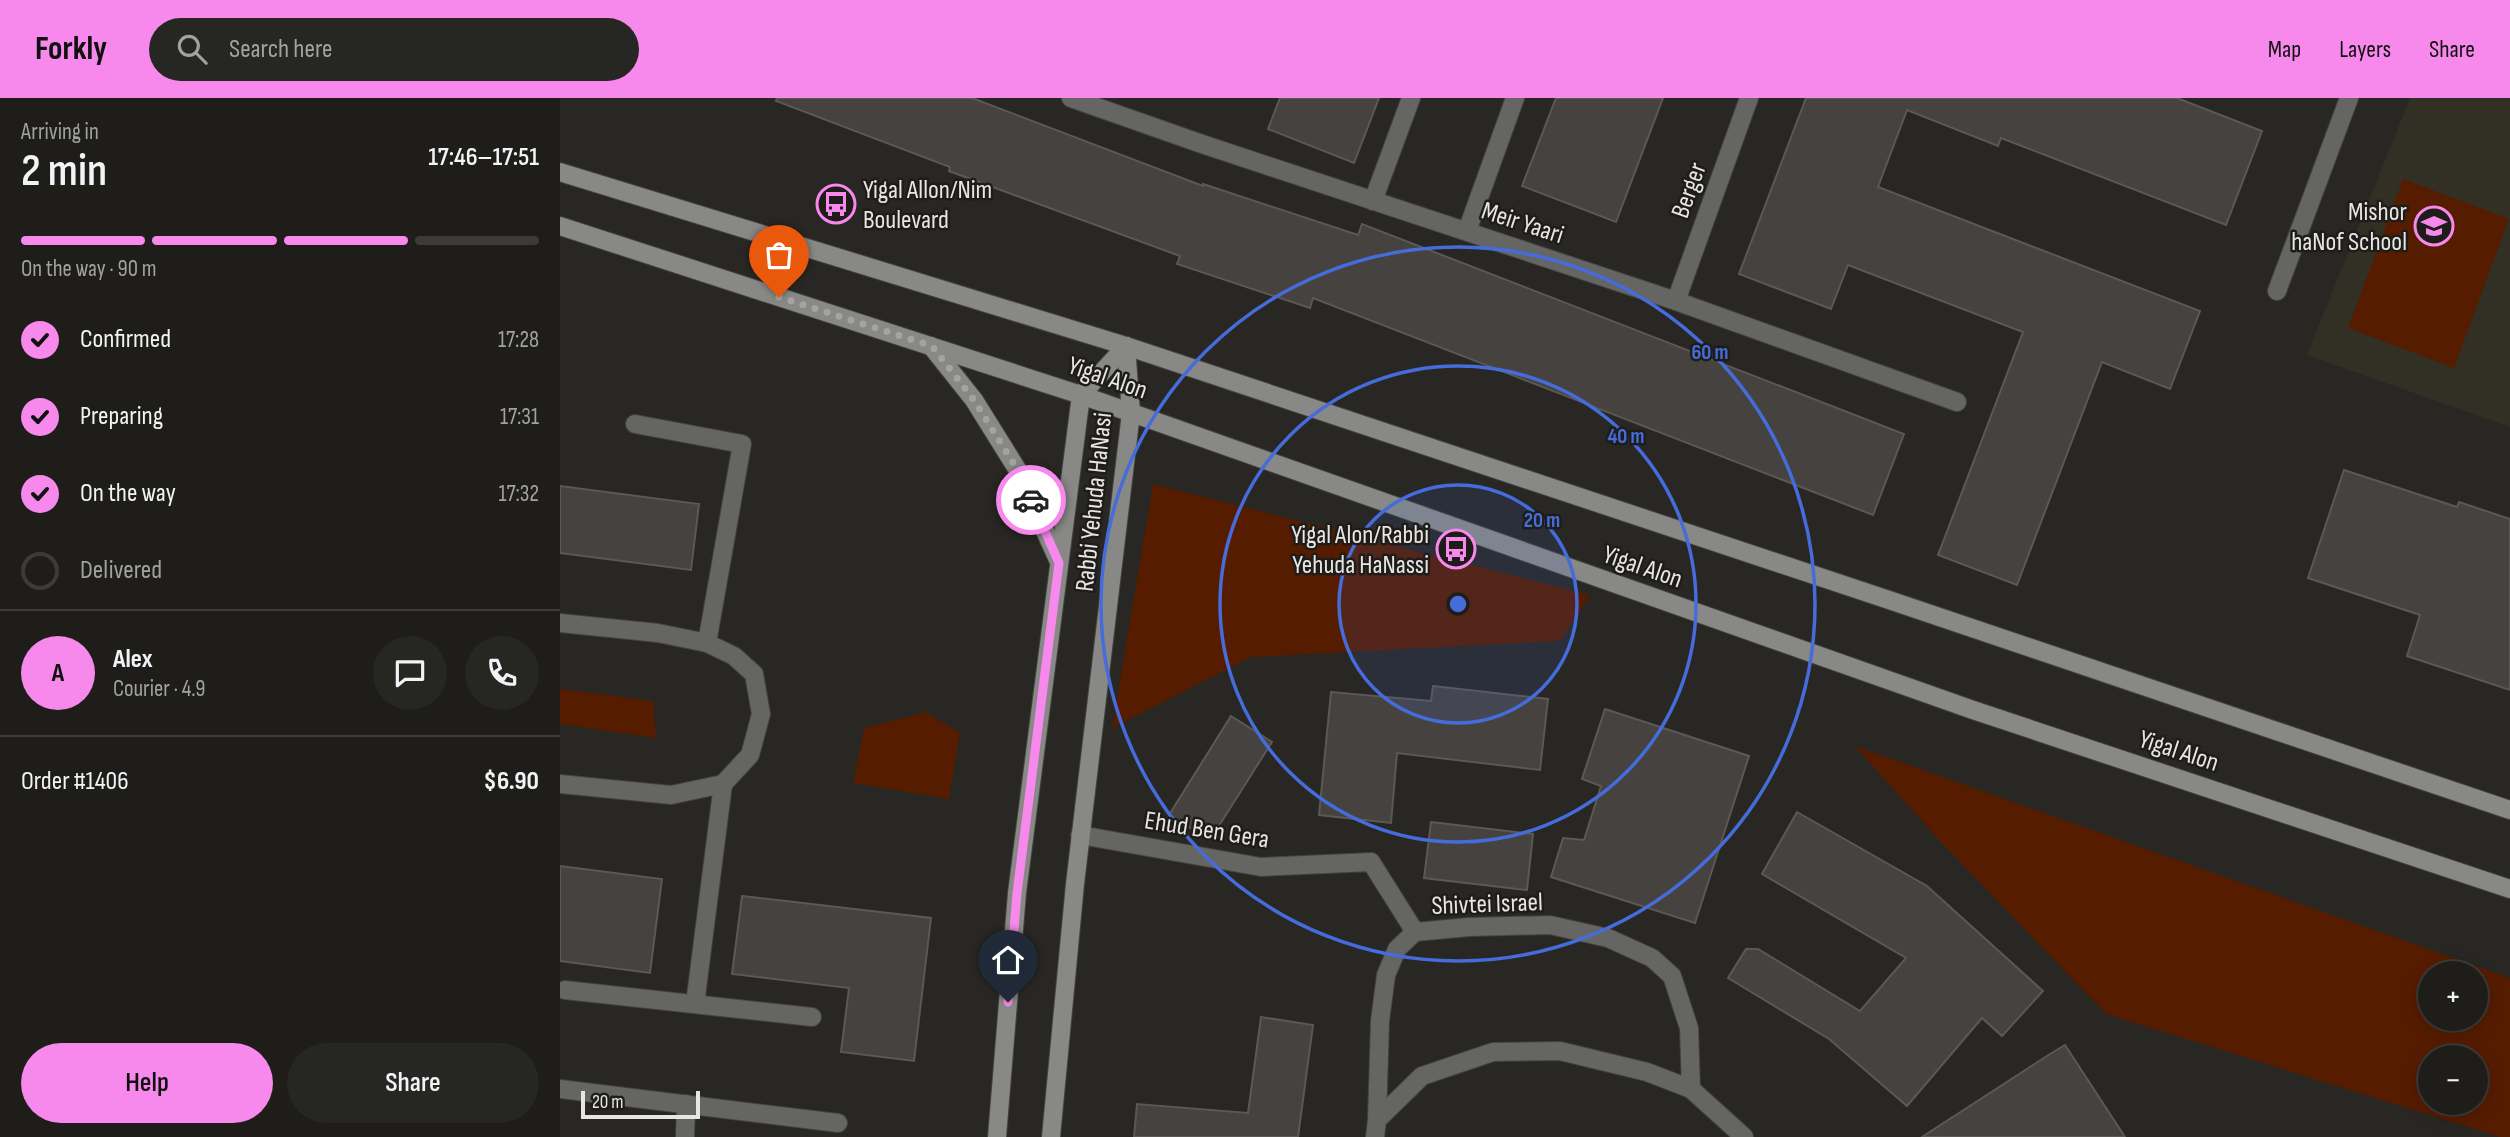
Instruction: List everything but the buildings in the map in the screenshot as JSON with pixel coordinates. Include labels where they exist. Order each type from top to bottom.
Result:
[{"type":"main road","name":"Yigal Alon","points":[[560,172],[1126,346],[2510,810]]},
{"type":"main road","name":"Yigal Alon","points":[[560,226],[1081,395],[1973,710],[2510,888]]},
{"type":"main road","points":[[932,346],[974,400],[1017,469],[1059,563]]},
{"type":"main road","name":"Rabbi Yehuda HaNasi","points":[[997,1137],[1017,893],[1081,395],[1126,346]]},
{"type":"main road","name":"Rabbi Yehuda HaNasi","points":[[1051,1137],[1080,835],[1131,413],[1126,346]]},
{"type":"street","name":"Meir Yaari","points":[[1071,98],[1676,301],[1956,402]]},
{"type":"street","points":[[1373,201],[1410,98]]},
{"type":"street","points":[[1467,231],[1515,98]]},
{"type":"street","name":"Berger","points":[[1676,301],[1749,98]]},
{"type":"street","points":[[2277,291],[2349,98]]},
{"type":"street","points":[[635,424],[742,444],[707,643]]},
{"type":"street","points":[[560,623],[657,633],[707,643],[734,656],[754,674],[761,714],[750,755],[723,784],[671,795],[560,784]]},
{"type":"street","points":[[695,1004],[723,784]]},
{"type":"street","name":"Ehud Ben Gera","points":[[1080,835],[1261,867],[1371,862],[1415,932]]},
{"type":"street","name":"Shivtei Israel","points":[[1376,1128],[1380,1021],[1387,975],[1396,949],[1415,932],[1469,927],[1550,925],[1608,938],[1652,958],[1672,976],[1689,1028],[1691,1089]]},
{"type":"street","points":[[565,989],[812,1017]]},
{"type":"street","name":"Shivtei Israel","points":[[1376,1128],[1422,1076],[1493,1052],[1560,1052],[1647,1072],[1691,1089],[1744,1137]]},
{"type":"street","points":[[560,1089],[838,1123]]},
{"type":"street","points":[[685,1137],[687,1104]]},
{"type":"shaded area","name":"Mishor haNof School","points":[[2410,98],[2510,98],[2510,427],[2307,355]]},
{"type":"shaded area","points":[[2403,179],[2509,219],[2454,368],[2348,328]]},
{"type":"shaded area","points":[[1153,484],[1590,595],[1560,641],[1251,657],[1112,728]]},
{"type":"shaded area","points":[[560,689],[653,701],[656,738],[560,724]]},
{"type":"shaded area","points":[[926,712],[960,733],[949,799],[853,783],[864,728]]},
{"type":"shaded area","points":[[1855,746],[2462,961],[2418,961],[2418,1031],[2488,1031],[2488,970],[2510,978],[2510,1137],[2500,1137],[2430,1115],[2488,1115],[2488,1045],[2418,1045],[2418,1111],[2106,1014],[1938,839]]},
{"type":"way so far","points":[[779,297],[932,346],[974,400],[1017,469],[1031,500]]},
{"type":"place","name":"Yigal Allon/Nim Boulevard","points":[[836,204]]},
{"type":"place","name":"Mishor haNof School","points":[[2434,226]]},
{"type":"place","name":"Yigal Alon/Rabbi Yehuda HaNassi","points":[[1456,549]]},
{"type":"route","points":[[1008,1002],[1017,893],[1059,563],[1031,500]]}]
